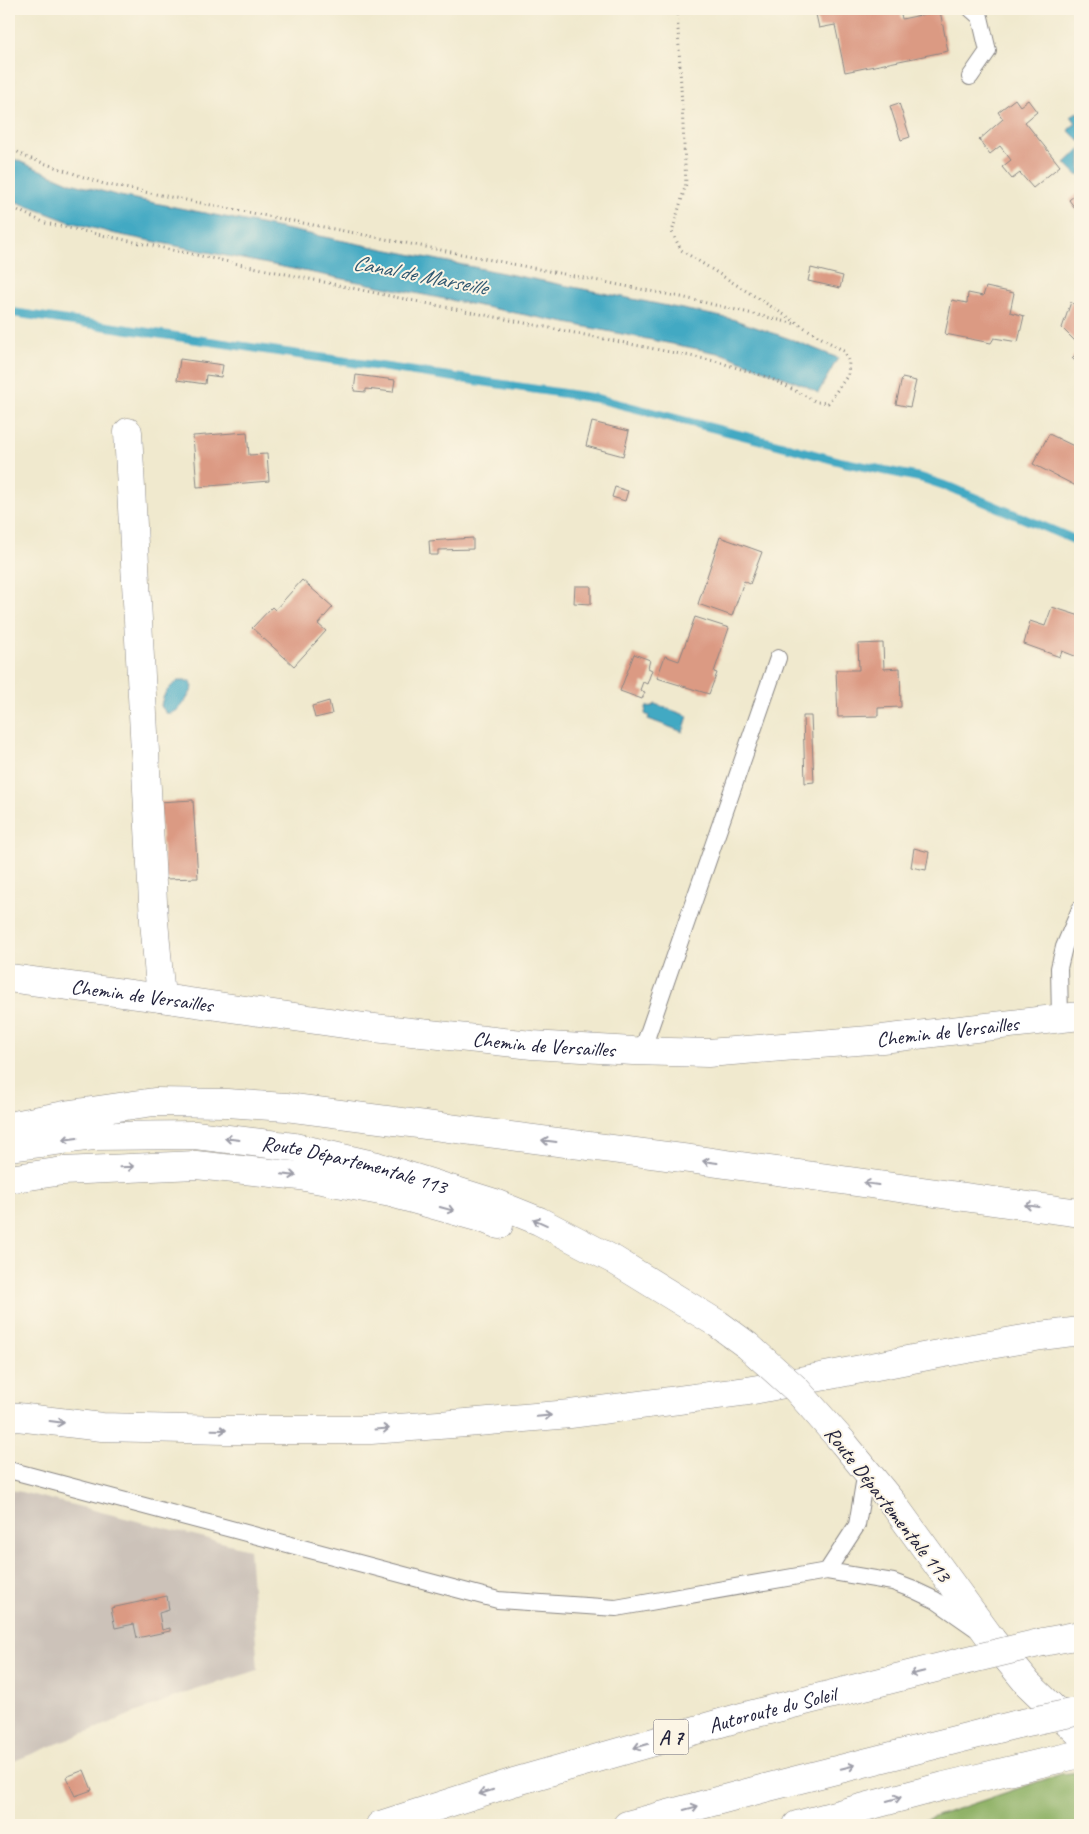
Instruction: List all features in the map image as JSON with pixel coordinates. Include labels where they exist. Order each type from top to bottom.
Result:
[{"type":"main road","points":[[128,432],[154,921],[160,998]]},
{"type":"main road","name":"Chemin de Versailles","points":[[9,978],[375,1028],[532,1046],[708,1053],[882,1039],[1070,1017]]},
{"type":"main road","points":[[9,1126],[70,1114],[154,1102],[227,1103],[286,1107],[690,1159],[1080,1213]]},
{"type":"main road","name":"Route Départementale 113","points":[[9,1147],[93,1136],[195,1135],[294,1147],[368,1164],[492,1202],[539,1221],[614,1260],[718,1324],[748,1346],[796,1389],[866,1470],[992,1640],[1028,1684],[1080,1734]]},
{"type":"main road","name":"Route Départementale 113","points":[[9,1179],[63,1171],[196,1165],[300,1176],[391,1193],[484,1219],[674,1298]]},
{"type":"main road","points":[[9,1416],[102,1427],[225,1430],[371,1430],[457,1424],[570,1414],[748,1391],[933,1355],[1041,1336],[1080,1332]]},
{"type":"main road","name":"Autoroute du Soleil","points":[[380,1825],[514,1782],[745,1716],[1042,1642],[1080,1635]]},
{"type":"main road","points":[[627,1825],[756,1790],[1018,1724],[1080,1711]]},
{"type":"main road","points":[[797,1825],[944,1786],[1080,1754]]},
{"type":"lane","points":[[970,77],[988,51],[980,16],[971,9]]},
{"type":"lane","points":[[642,1050],[778,658]]},
{"type":"lane","points":[[1070,1017],[1059,968],[1064,947],[1080,909]]},
{"type":"lane","points":[[9,1463],[30,1475]]},
{"type":"lane","points":[[9,1470],[498,1600],[616,1608],[827,1570],[893,1582],[914,1590],[935,1600],[992,1640]]},
{"type":"lane","points":[[827,1570],[857,1525],[866,1470]]},
{"type":"path","points":[[9,206],[45,223],[376,293],[715,361],[770,378],[817,402],[828,404],[848,375],[849,362],[844,351],[681,250],[672,232],[686,184],[677,9]]},
{"type":"path","points":[[9,147],[26,157],[104,184],[671,295],[799,324]]},
{"type":"shaded area","points":[[9,1489],[249,1549],[258,1670],[177,1696],[9,1763]]},
{"type":"green space","points":[[1080,1772],[1080,1825],[910,1825],[1061,1774]]},
{"type":"water","points":[[1077,112],[1080,116],[1080,142],[1068,130],[1076,123],[1071,116]]},
{"type":"water","points":[[1080,149],[1080,174],[1078,176],[1065,163]]},
{"type":"water","name":"Canal de Marseille","points":[[9,157],[71,183],[120,196],[732,319],[838,358],[818,393],[806,386],[723,354],[116,234],[70,222],[9,199]]},
{"type":"water","points":[[178,681],[190,681],[193,687],[192,690],[185,702],[175,712],[166,713],[161,706],[164,695]]},
{"type":"water","points":[[655,704],[688,716],[683,732],[648,719],[649,716],[645,714],[646,707]]},
{"type":"building","points":[[900,9],[902,19],[940,11],[948,51],[845,72],[835,25],[819,28],[815,10]]},
{"type":"building","points":[[1015,99],[1020,106],[1028,100],[1037,112],[1025,122],[1060,166],[1033,188],[1020,173],[1012,179],[1002,167],[1011,160],[1000,146],[990,154],[979,140],[1003,119],[998,112]]},
{"type":"building","points":[[899,103],[910,137],[901,140],[890,106]]},
{"type":"building","points":[[1080,191],[1080,215],[1069,200]]},
{"type":"building","points":[[811,268],[843,276],[840,288],[808,281]]},
{"type":"building","points":[[986,287],[1014,293],[1010,312],[1024,316],[1018,342],[994,338],[991,343],[945,334],[952,300],[967,303],[968,293],[983,296]]},
{"type":"building","points":[[1071,302],[1080,310],[1080,346],[1062,328]]},
{"type":"building","points":[[1080,350],[1080,366],[1072,358]]},
{"type":"building","points":[[180,359],[223,365],[221,377],[206,375],[205,384],[177,380]]},
{"type":"building","points":[[356,375],[395,380],[393,392],[366,389],[366,392],[354,391]]},
{"type":"building","points":[[902,378],[916,381],[910,407],[896,404]]},
{"type":"building","points":[[592,422],[629,431],[623,456],[586,446]]},
{"type":"building","points":[[247,432],[249,455],[267,454],[269,481],[197,487],[193,436]]},
{"type":"building","points":[[1049,434],[1080,449],[1080,488],[1033,464]]},
{"type":"building","points":[[615,487],[628,491],[625,501],[612,497]]},
{"type":"building","points":[[720,537],[762,552],[750,584],[744,581],[732,616],[698,604]]},
{"type":"building","points":[[473,538],[473,549],[438,550],[438,555],[430,555],[429,541]]},
{"type":"building","points":[[302,580],[333,607],[318,624],[326,631],[294,666],[252,628],[272,607],[275,610]]},
{"type":"building","points":[[575,586],[591,586],[591,604],[574,603]]},
{"type":"building","points":[[1052,607],[1080,616],[1080,658],[1062,651],[1060,657],[1024,644],[1030,621],[1045,626]]},
{"type":"building","points":[[695,617],[729,628],[714,672],[717,673],[709,694],[657,678],[665,656],[679,661]]},
{"type":"building","points":[[883,643],[884,669],[900,668],[901,707],[878,708],[878,716],[838,717],[836,670],[859,670],[858,644]]},
{"type":"building","points":[[634,654],[650,660],[648,668],[652,670],[647,684],[643,682],[640,690],[645,692],[642,699],[620,691]]},
{"type":"building","points":[[329,701],[332,714],[315,718],[312,706]]},
{"type":"building","points":[[803,716],[811,716],[814,782],[805,783]]},
{"type":"building","points":[[193,800],[198,878],[165,879],[159,802]]},
{"type":"building","points":[[914,848],[929,852],[926,870],[911,867]]},
{"type":"building","points":[[167,1596],[169,1610],[159,1613],[162,1630],[170,1628],[170,1631],[137,1638],[134,1624],[115,1628],[111,1608]]},
{"type":"building","points":[[84,1770],[92,1790],[75,1796],[66,1777]]},
{"type":"waterway","points":[[9,312],[595,398],[842,462],[922,478],[949,487],[1080,542]]}]
